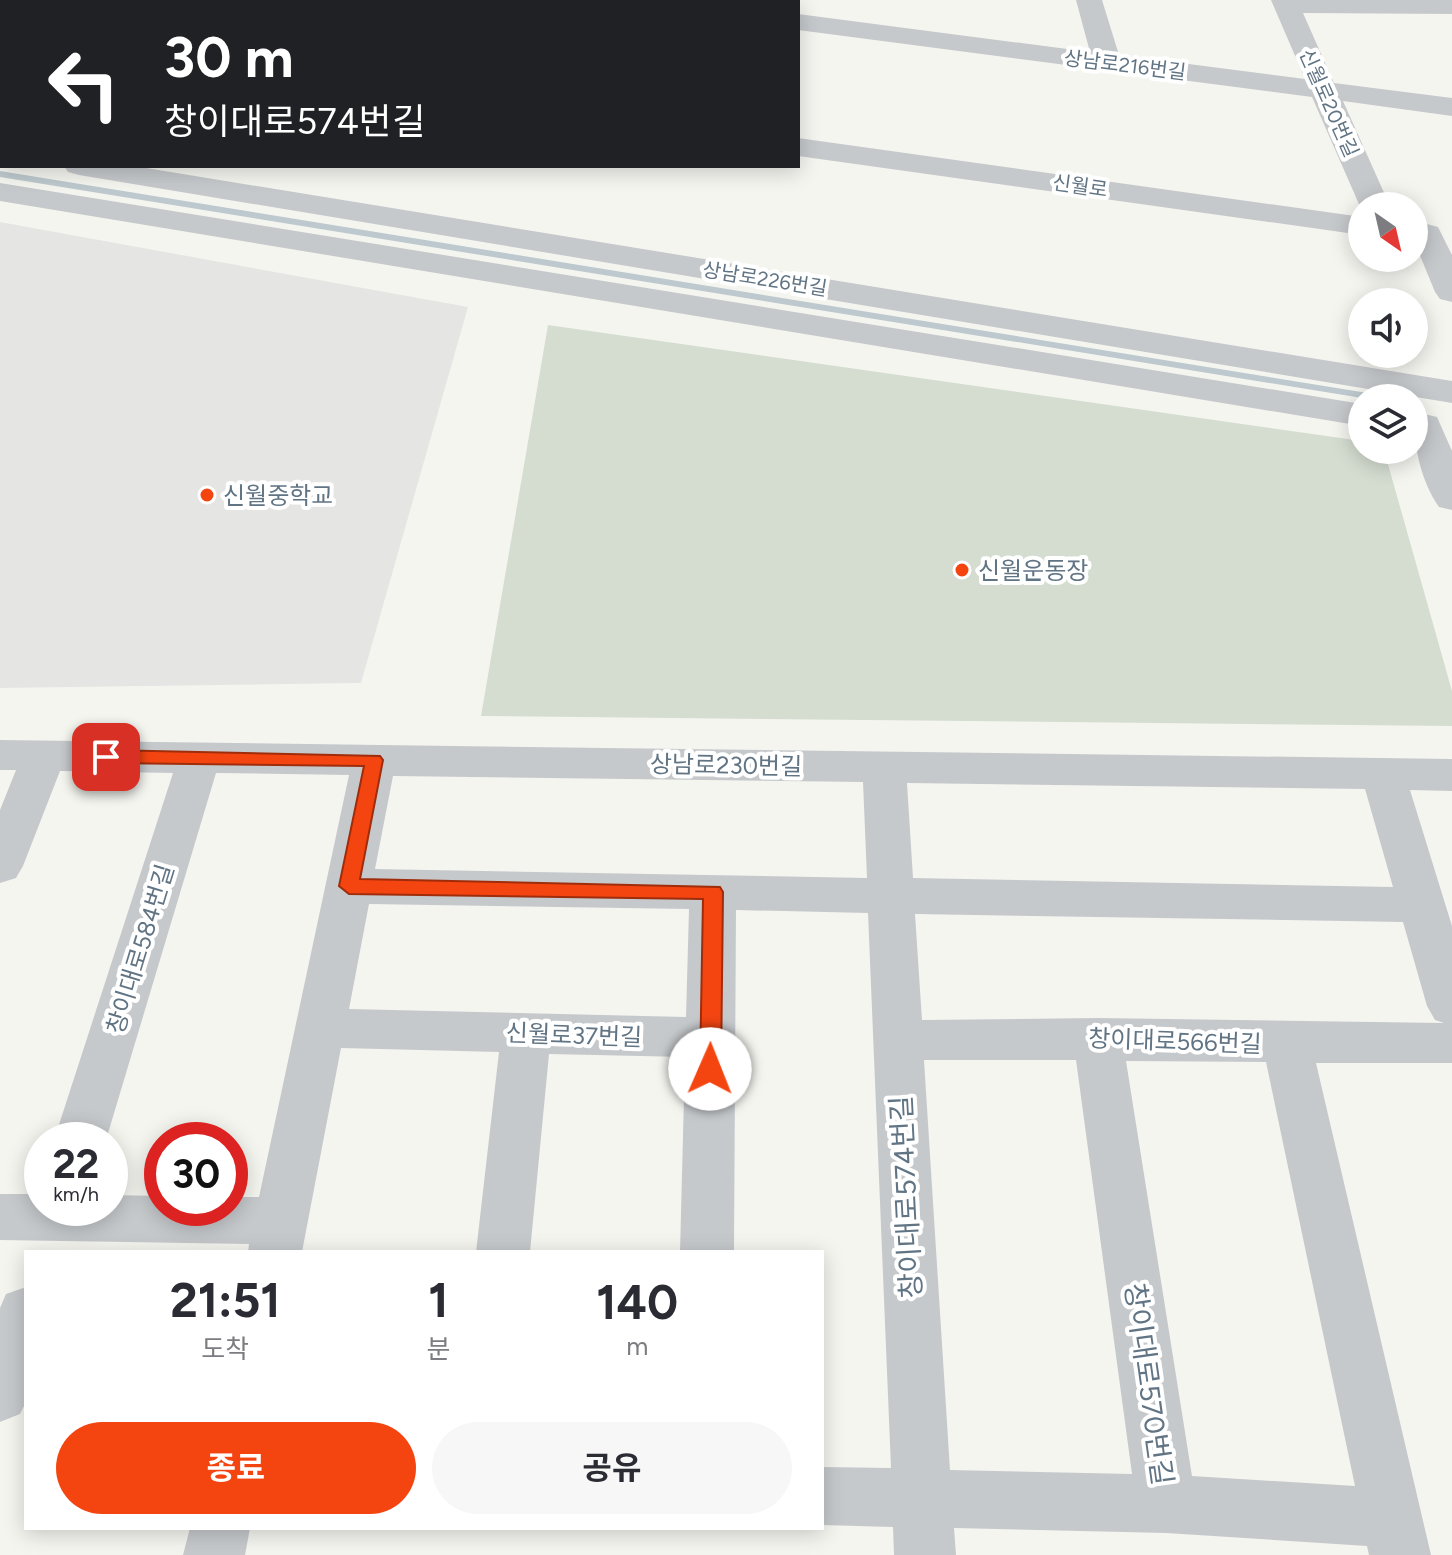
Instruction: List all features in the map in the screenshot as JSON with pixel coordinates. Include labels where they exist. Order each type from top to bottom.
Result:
[{"type":"street","points":[[1089,0],[1107,62]]},
{"type":"street","points":[[1286,3],[1452,6]]},
{"type":"street","name":"신월로20번길","points":[[1286,3],[1368,192]]},
{"type":"street","name":"상남로216번길","points":[[800,22],[1452,107]]},
{"type":"street","name":"신월로","points":[[800,147],[1348,224]]},
{"type":"street","name":"상남로226번길","points":[[91,168],[1452,392]]},
{"type":"street","points":[[0,192],[1348,413]]},
{"type":"street","points":[[1431,235],[1452,292]]},
{"type":"street","points":[[1430,426],[1452,499]]},
{"type":"street","name":"상남로230번길","points":[[0,755],[1452,775]]},
{"type":"street","points":[[0,866],[44,756]]},
{"type":"street","name":"창이대로584번길","points":[[86,1122],[199,758]]},
{"type":"street","points":[[53,1226],[278,1236],[374,760]]},
{"type":"street","name":"창이대로574번길","points":[[884,767],[923,1526]]},
{"type":"street","points":[[1383,774],[1452,1006]]},
{"type":"street","points":[[349,886],[1422,905]]},
{"type":"street","points":[[707,1250],[713,892]]},
{"type":"street","name":"신월로37번길","points":[[320,1028],[711,1038]]},
{"type":"street","points":[[503,1250],[526,1033]]},
{"type":"street","name":"창이대로566번길","points":[[898,1040],[1098,1038],[1287,1044],[1452,1043]]},
{"type":"street","name":"창이대로570번길","points":[[1098,1038],[1166,1504],[1397,1537],[1287,1044]]},
{"type":"street","points":[[0,1217],[24,1221]]},
{"type":"street","points":[[0,1395],[24,1318]]},
{"type":"street","points":[[824,1497],[923,1526],[1166,1504]]},
{"type":"street","points":[[214,1555],[220,1530]]},
{"type":"shaded area","name":"신월중학교","points":[[0,222],[468,307],[361,683],[0,688]]},
{"type":"shaded area","name":"신월운동장","points":[[548,325],[1348,439],[1348,464],[1388,464],[1452,691],[1452,726],[481,716]]},
{"type":"waterway","points":[[0,174],[1348,393]]},
{"type":"place","name":"신월중학교","points":[[207,495]]},
{"type":"place","name":"신월운동장","points":[[962,570]]},
{"type":"route","points":[[106,757],[374,760],[349,886],[713,892],[710,1069]]}]
